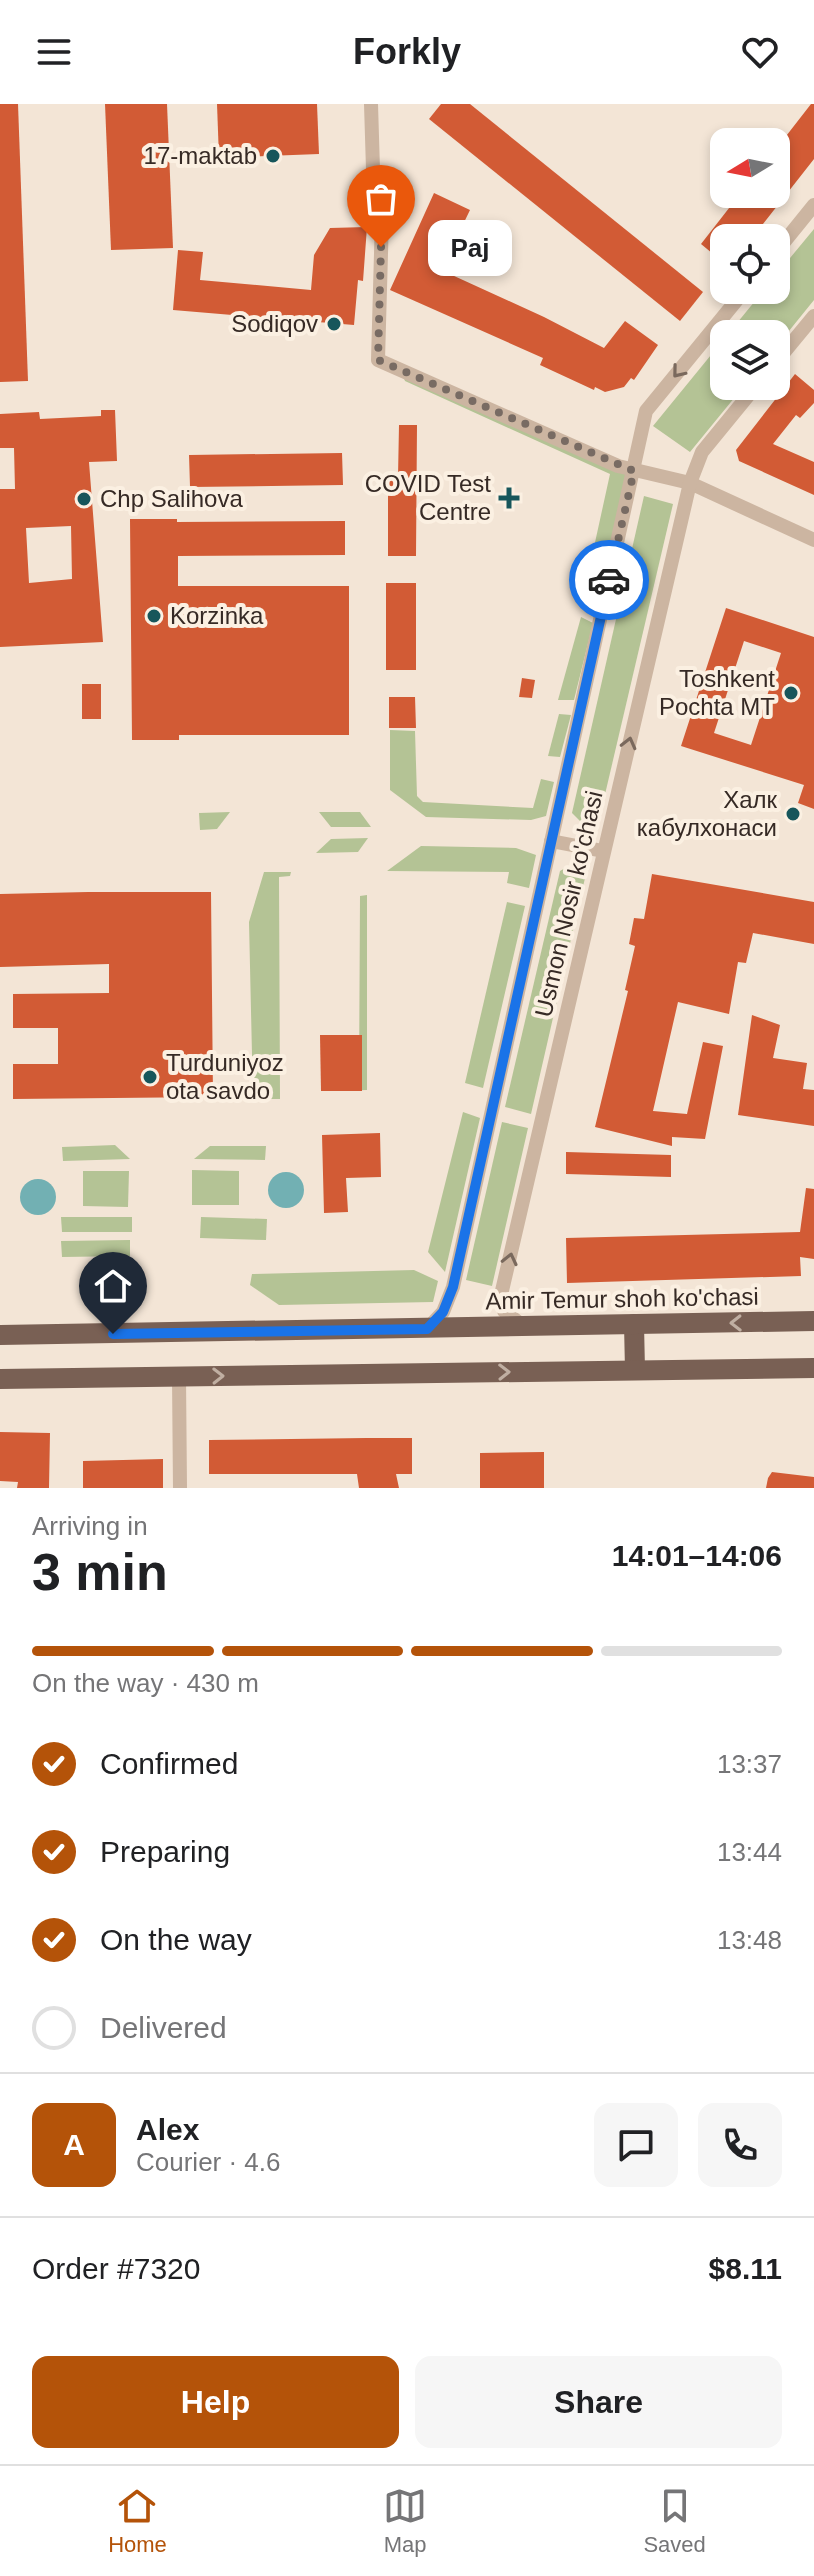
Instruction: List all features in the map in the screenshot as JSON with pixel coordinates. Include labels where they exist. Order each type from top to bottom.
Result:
[{"type":"main road","name":"Amir Temur shoh ko'chasi","points":[[0,1335],[814,1321]]},
{"type":"main road","points":[[634,1324],[635,1370]]},
{"type":"main road","points":[[0,1379],[814,1368]]},
{"type":"street","points":[[371,104],[374,202],[382,218],[378,360],[634,471],[690,483],[814,540]]},
{"type":"street","points":[[790,235],[814,205]]},
{"type":"street","name":"Usmon Nosir ko'chasi","points":[[427,1329],[451,1298],[646,411],[734,304]]},
{"type":"street","points":[[790,345],[814,316]]},
{"type":"street","name":"Usmon Nosir ko'chasi","points":[[523,1326],[504,1311],[501,1295],[690,483],[702,452],[745,400]]},
{"type":"street","points":[[551,841],[603,851]]},
{"type":"street","points":[[179,1377],[180,1488]]},
{"type":"green space","points":[[814,229],[814,300],[790,330],[790,320],[739,320],[753,304],[790,304],[790,258]]},
{"type":"green space","points":[[710,356],[710,400],[733,400],[690,452],[653,426]]},
{"type":"green space","points":[[400,368],[624,470],[626,477],[609,550],[594,547],[610,474],[405,381]]},
{"type":"green space","points":[[644,496],[673,504],[599,820],[584,825],[572,813]]},
{"type":"green space","points":[[591,560],[607,565],[596,607],[579,604]]},
{"type":"green space","points":[[581,617],[593,623],[574,700],[558,700]]},
{"type":"green space","points":[[559,714],[571,715],[560,757],[548,756]]},
{"type":"green space","points":[[390,730],[415,731],[417,796],[423,802],[533,808],[541,779],[554,782],[546,816],[531,820],[426,817],[390,790]]},
{"type":"green space","points":[[230,812],[217,829],[200,830],[199,813]]},
{"type":"green space","points":[[319,812],[360,812],[371,827],[331,827]]},
{"type":"green space","points":[[368,838],[358,852],[316,853],[331,839]]},
{"type":"green space","points":[[421,846],[516,848],[536,855],[529,888],[507,883],[509,872],[387,871]]},
{"type":"green space","points":[[575,867],[585,878],[531,1114],[505,1107],[560,871]]},
{"type":"green space","points":[[264,872],[291,872],[290,876],[279,877],[280,1099],[253,1099],[249,922]]},
{"type":"green space","points":[[367,895],[367,1090],[335,1091],[329,1087],[359,1084],[360,896]]},
{"type":"green space","points":[[507,902],[525,906],[483,1088],[465,1083]]},
{"type":"green space","points":[[463,1112],[480,1118],[445,1272],[428,1252]]},
{"type":"green space","points":[[502,1122],[528,1128],[492,1286],[466,1280]]},
{"type":"green space","points":[[115,1145],[130,1159],[63,1161],[62,1147]]},
{"type":"green space","points":[[210,1146],[266,1146],[265,1160],[194,1159]]},
{"type":"green space","points":[[192,1170],[239,1171],[239,1205],[192,1205]]},
{"type":"green space","points":[[83,1171],[129,1171],[128,1207],[83,1206]]},
{"type":"green space","points":[[61,1217],[132,1217],[132,1232],[62,1232]]},
{"type":"green space","points":[[201,1217],[267,1219],[266,1240],[200,1238]]},
{"type":"green space","points":[[130,1240],[130,1256],[62,1257],[61,1241]]},
{"type":"green space","points":[[414,1270],[438,1281],[433,1302],[279,1305],[250,1285],[252,1274]]},
{"type":"water","points":[[286,1172],[299,1177],[304,1190],[299,1203],[286,1208],[273,1203],[268,1190],[273,1177]]},
{"type":"water","points":[[38,1179],[51,1184],[56,1197],[51,1210],[38,1215],[25,1210],[20,1197],[25,1184]]},
{"type":"building","points":[[0,104],[18,104],[28,381],[0,382]]},
{"type":"building","points":[[105,104],[167,104],[173,248],[111,250]]},
{"type":"building","points":[[217,104],[317,104],[319,154],[219,158]]},
{"type":"building","points":[[441,104],[470,104],[703,292],[680,321],[429,119]]},
{"type":"building","points":[[814,104],[814,159],[790,190],[790,131]]},
{"type":"building","points":[[434,193],[470,210],[441,270],[604,348],[625,321],[658,345],[634,380],[631,378],[624,387],[605,392],[595,387],[594,390],[540,365],[543,358],[390,290]]},
{"type":"building","points":[[729,208],[776,208],[763,224],[717,224]]},
{"type":"building","points":[[367,227],[363,281],[358,280],[354,325],[173,310],[178,250],[203,252],[200,280],[311,290],[314,255],[330,228]]},
{"type":"building","points":[[710,232],[710,251],[701,244]]},
{"type":"building","points":[[795,374],[814,390],[814,403],[800,418],[796,415],[773,444],[814,462],[814,495],[739,461],[736,450],[775,400],[790,400],[790,380]]},
{"type":"building","points":[[101,410],[115,410],[117,461],[89,462],[103,642],[0,647],[0,489],[15,489],[14,448],[0,448],[0,414],[39,412],[40,419],[101,416]],"holes":[[[71,526],[72,579],[29,583],[26,528]]]},
{"type":"building","points":[[399,425],[417,425],[416,556],[388,556],[388,477],[398,477]]},
{"type":"building","points":[[342,453],[343,485],[190,487],[189,455]]},
{"type":"building","points":[[130,519],[177,519],[177,522],[345,521],[345,555],[178,556],[178,586],[349,586],[349,735],[179,735],[179,740],[132,740]]},
{"type":"building","points":[[386,583],[416,583],[416,670],[386,670]]},
{"type":"building","name":"Toshkent Pochta MT","points":[[726,608],[814,637],[814,809],[798,803],[804,785],[681,746]],"holes":[[[744,641],[781,653],[751,745],[714,733]]]},
{"type":"building","points":[[522,678],[535,680],[532,698],[519,697]]},
{"type":"building","points":[[82,684],[101,684],[101,719],[82,719]]},
{"type":"building","points":[[389,697],[415,697],[416,728],[389,728]]},
{"type":"building","points":[[652,874],[814,902],[814,944],[753,933],[746,963],[738,962],[729,1014],[678,1002],[653,1111],[687,1114],[703,1042],[723,1046],[705,1139],[672,1137],[672,1146],[595,1127],[628,991],[625,990],[635,946],[629,944],[634,918],[644,919]]},
{"type":"building","points":[[211,892],[213,1097],[13,1099],[13,1064],[58,1064],[58,1028],[13,1028],[13,994],[109,993],[109,964],[0,967],[0,894]]},
{"type":"building","points":[[752,1015],[780,1025],[773,1058],[807,1063],[803,1089],[814,1090],[814,1126],[738,1115]]},
{"type":"building","points":[[320,1035],[362,1035],[362,1091],[321,1091]]},
{"type":"building","points":[[380,1133],[381,1177],[346,1178],[348,1212],[324,1213],[322,1135]]},
{"type":"building","points":[[566,1152],[671,1155],[671,1177],[566,1174]]},
{"type":"building","points":[[806,1188],[814,1189],[814,1259],[800,1257],[801,1276],[567,1283],[566,1238],[800,1232]]},
{"type":"building","points":[[0,1432],[50,1433],[49,1488],[17,1488],[18,1482],[0,1481]]},
{"type":"building","points":[[412,1438],[412,1474],[396,1474],[399,1488],[359,1488],[357,1474],[209,1474],[209,1440]]},
{"type":"building","points":[[544,1452],[544,1488],[480,1488],[480,1453]]},
{"type":"building","points":[[163,1459],[163,1488],[83,1488],[83,1461]]},
{"type":"building","points":[[772,1472],[814,1477],[814,1488],[766,1488]]},
{"type":"way so far","points":[[381,247],[378,360],[634,471],[609,580]]},
{"type":"place","name":"17-maktab","points":[[273,156]]},
{"type":"place","name":"Paj","points":[[381,247]]},
{"type":"place","name":"Sodiqov","points":[[334,324]]},
{"type":"place","name":"COVID Test Centre","points":[[509,498]]},
{"type":"place","name":"Chp Salihova","points":[[84,499]]},
{"type":"place","name":"Korzinka","points":[[154,616]]},
{"type":"place","name":"Toshkent Pochta MT","points":[[791,693]]},
{"type":"place","name":"Халк кабулхонаси","points":[[793,814]]},
{"type":"place","name":"Turduniyoz ota savdo","points":[[150,1077]]},
{"type":"route","points":[[113,1334],[427,1329],[443,1312],[451,1298],[609,580]]}]
